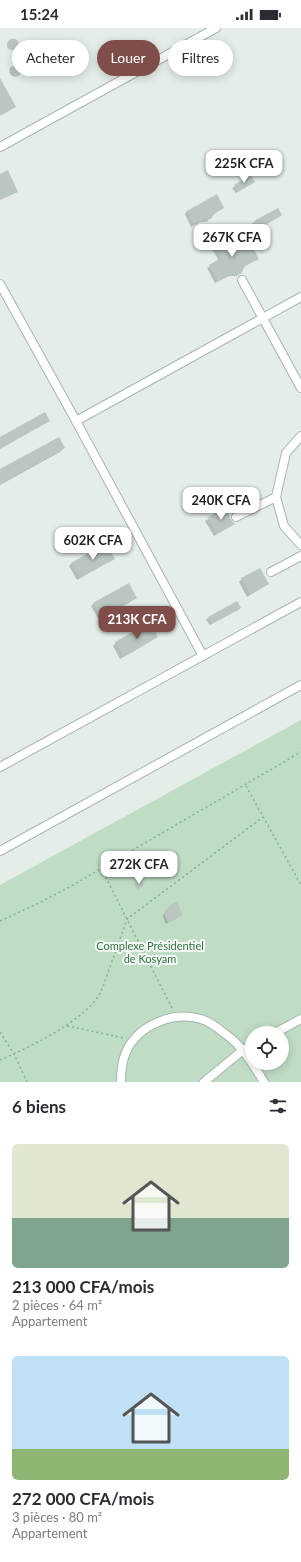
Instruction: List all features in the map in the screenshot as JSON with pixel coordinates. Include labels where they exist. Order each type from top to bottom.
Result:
[{"type":"lane","points":[[0,147],[216,28]]},
{"type":"lane","points":[[242,280],[301,388]]},
{"type":"lane","points":[[0,284],[203,656]]},
{"type":"lane","points":[[76,421],[301,297]]},
{"type":"lane","points":[[301,436],[286,453],[276,497],[284,526],[301,545]]},
{"type":"lane","points":[[236,517],[276,497]]},
{"type":"lane","points":[[271,572],[301,556]]},
{"type":"lane","points":[[0,767],[301,602]]},
{"type":"lane","points":[[0,851],[301,685]]},
{"type":"lane","points":[[121,1082],[126,1053],[138,1035],[153,1024],[176,1017],[201,1019],[225,1033],[243,1050],[264,1082]]},
{"type":"lane","points":[[288,1026],[301,1019]]},
{"type":"lane","points":[[204,1082],[243,1050]]},
{"type":"path","points":[[0,921],[39,903],[301,752]]},
{"type":"path","points":[[245,785],[301,885]]},
{"type":"path","points":[[0,1060],[67,1026],[96,1001],[101,992],[127,919],[263,817]]},
{"type":"path","points":[[101,868],[176,1017]]},
{"type":"path","points":[[67,1026],[134,1041]]},
{"type":"path","points":[[0,1032],[14,1054],[27,1082]]},
{"type":"green space","name":"Complexe Présidentiel de Kosyam","points":[[301,720],[301,1082],[0,1082],[0,885]]},
{"type":"building","points":[[15,39],[17,40],[12,40],[12,49],[9,48],[9,40]]},
{"type":"building","points":[[0,78],[16,107],[0,116]]},
{"type":"building","points":[[8,170],[18,192],[0,199],[0,174]]},
{"type":"building","points":[[251,175],[255,182],[238,192],[234,185]]},
{"type":"building","points":[[217,194],[224,208],[214,214],[211,219],[204,219],[194,224],[187,211]]},
{"type":"building","points":[[278,208],[282,215],[258,229],[254,221]]},
{"type":"building","points":[[230,235],[237,249],[250,242],[259,259],[245,266],[241,274],[232,274],[218,281],[209,265],[221,258],[213,244]]},
{"type":"building","points":[[45,412],[50,421],[0,448],[0,437]]},
{"type":"building","points":[[59,437],[65,448],[0,484],[0,469]]},
{"type":"building","points":[[226,507],[231,520],[235,524],[217,534],[208,517]]},
{"type":"building","points":[[106,543],[115,559],[80,578],[71,563]]},
{"type":"building","points":[[260,568],[269,584],[250,594],[241,578]]},
{"type":"building","points":[[129,583],[137,598],[102,618],[93,603]]},
{"type":"building","points":[[237,601],[241,608],[212,624],[208,617]]},
{"type":"building","points":[[150,622],[158,637],[124,657],[115,642]]},
{"type":"building","points":[[140,880],[144,885],[138,890],[134,885]]},
{"type":"building","points":[[177,902],[183,915],[168,923],[164,913],[170,905]]}]
